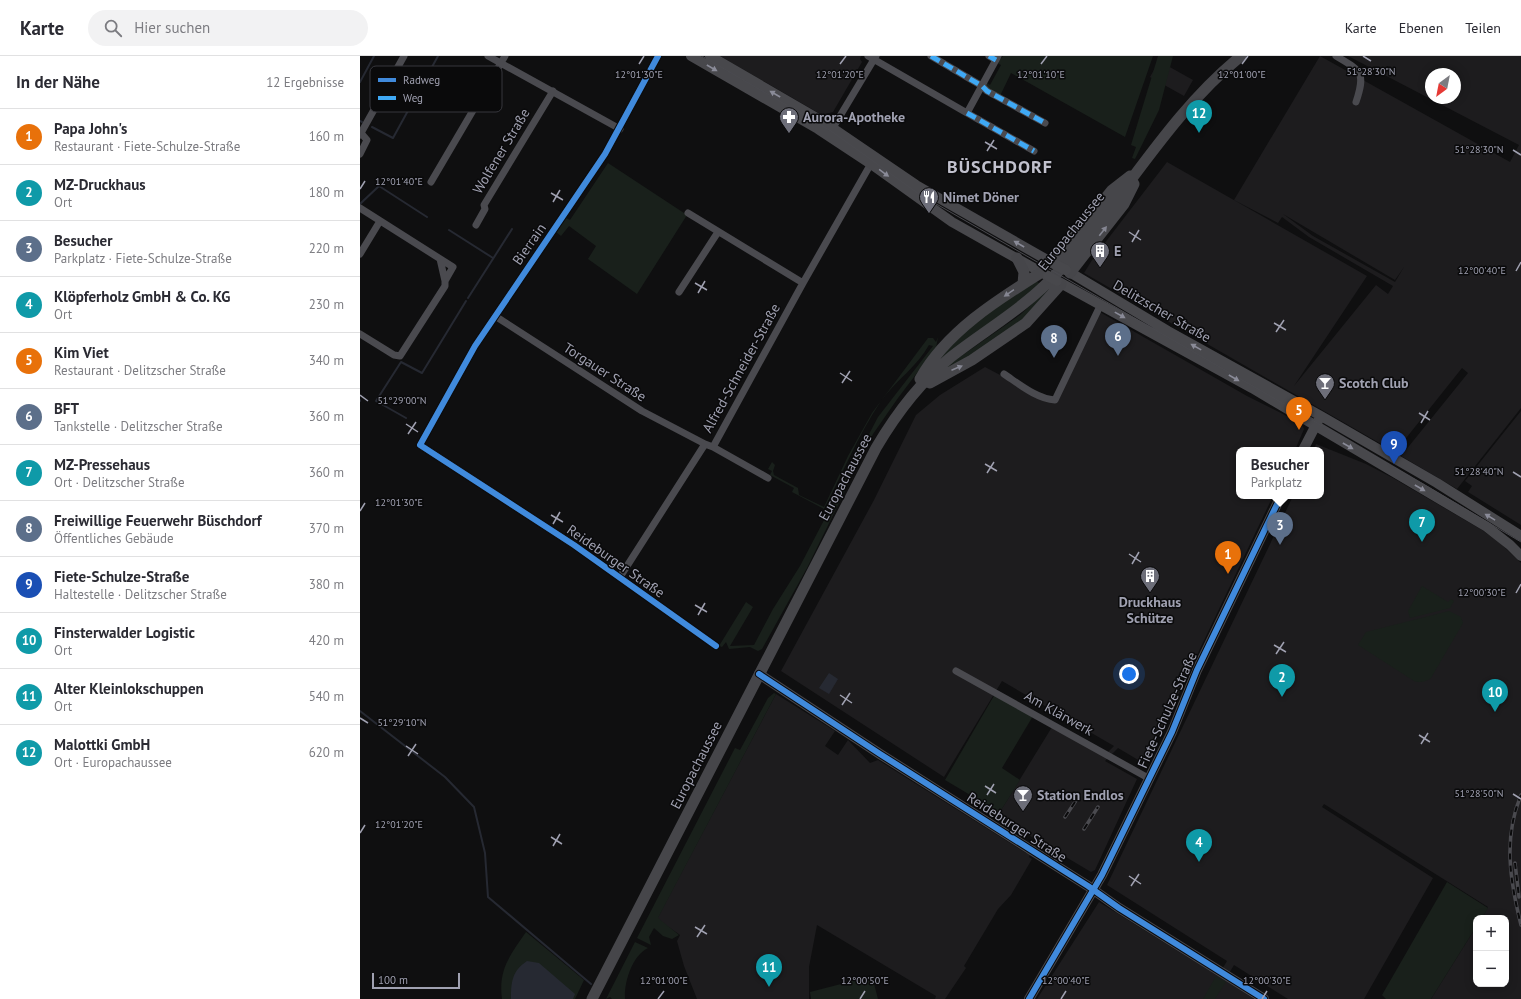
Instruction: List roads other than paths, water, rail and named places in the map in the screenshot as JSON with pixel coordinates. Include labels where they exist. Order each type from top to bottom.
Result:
[{"type":"main road","name":"Delitzscher Straße","points":[[691,56],[830,132]]},
{"type":"main road","name":"Delitzscher Straße","points":[[710,56],[873,160],[1168,331],[1321,416],[1437,483],[1521,536]]},
{"type":"main road","name":"Europachaussee","points":[[592,999],[876,448],[894,418],[912,396],[946,362],[1019,309],[1047,284],[1197,98],[1220,73],[1241,56]]},
{"type":"main road","name":"Delitzscher Straße","points":[[873,160],[952,222],[1252,388],[1487,527],[1510,545],[1521,556]]},
{"type":"main road","points":[[912,396],[931,362],[951,340],[979,314],[1023,284],[1045,274],[1112,190],[1140,169]]},
{"type":"main road","points":[[912,396],[941,376],[972,360],[1022,327],[1040,310],[1059,282],[1124,204],[1140,169]]},
{"type":"main road","points":[[1017,258],[1024,272],[1023,284]]},
{"type":"main road","points":[[1304,447],[1321,416]]},
{"type":"main road","name":"Fiete-Schulze-Straße","points":[[1029,999],[1093,890],[1150,779],[1172,732],[1197,670],[1280,499]]},
{"type":"main road","name":"Reideburger Straße","points":[[759,674],[1264,999]]},
{"type":"street","points":[[398,66],[404,56]]},
{"type":"street","points":[[488,56],[620,129]]},
{"type":"street","points":[[499,66],[505,56]]},
{"type":"street","name":"Bierrain","points":[[420,445],[475,346],[605,154],[620,129],[658,56]]},
{"type":"street","points":[[931,56],[982,86],[986,90],[1046,123]]},
{"type":"street","points":[[967,113],[997,58],[989,56]]},
{"type":"street","points":[[1336,56],[1356,67],[1360,74],[1362,81],[1356,102]]},
{"type":"street","points":[[830,132],[873,57],[1034,151]]},
{"type":"street","name":"Wolfener Straße","points":[[476,225],[485,209],[484,204],[553,91]]},
{"type":"street","points":[[361,152],[367,140],[361,134],[373,112]]},
{"type":"street","points":[[431,182],[472,112]]},
{"type":"street","name":"Alfred-Schneider-Straße","points":[[620,577],[705,444],[713,447],[803,283],[873,160]]},
{"type":"street","points":[[360,208],[453,267],[445,281]]},
{"type":"street","points":[[688,213],[803,283]]},
{"type":"street","points":[[360,254],[380,221]]},
{"type":"street","points":[[679,292],[718,232]]},
{"type":"street","points":[[360,334],[394,356],[400,356],[445,286],[440,259]]},
{"type":"street","name":"Delitzscher Straße","points":[[1004,374],[1038,395],[1048,400],[1055,400],[1101,304]]},
{"type":"street","name":"Torgauer Straße","points":[[495,316],[642,411],[705,444]]},
{"type":"street","name":"Reideburger Straße","points":[[420,445],[620,577],[716,646]]},
{"type":"street","points":[[713,447],[768,478]]},
{"type":"street","name":"Am Klärwerk","points":[[956,671],[1150,779]]},
{"type":"waterway","points":[[360,82],[374,56]]},
{"type":"waterway","points":[[433,66],[438,56]]},
{"type":"waterway","points":[[372,127],[393,138],[407,112]]},
{"type":"waterway","points":[[360,204],[379,186],[427,217]]},
{"type":"waterway","points":[[468,298],[512,229]]},
{"type":"waterway","points":[[449,230],[493,258]]},
{"type":"waterway","points":[[406,418],[376,401],[401,362],[422,373],[466,301]]},
{"type":"waterway","points":[[360,711],[445,777],[474,807],[485,853],[488,897],[591,984]]},
{"type":"tram line","points":[[702,56],[831,131],[919,194],[1430,488],[1521,542]]},
{"type":"railway","points":[[1521,795],[1515,811],[1510,843],[1511,876],[1521,925]]},
{"type":"railway","points":[[1065,817],[1079,796]]},
{"type":"railway","points":[[1084,829],[1098,807]]},
{"type":"railway","points":[[1515,863],[1519,897]]},
{"type":"place","name":"Malottki GmbH","points":[[1199,133]]},
{"type":"place","name":"Aurora-Apotheke","points":[[789,134]]},
{"type":"place","name":"Nimet Döner","points":[[929,214]]},
{"type":"place","name":"E","points":[[1100,268]]},
{"type":"place","name":"BFT","points":[[1118,356]]},
{"type":"place","name":"Freiwillige Feuerwehr Büschdorf","points":[[1054,358]]},
{"type":"place","name":"Scotch Club","points":[[1325,400]]},
{"type":"place","name":"Kim Viet","points":[[1299,430]]},
{"type":"place","name":"Fiete-Schulze-Straße","points":[[1394,464]]},
{"type":"place","name":"MZ-Pressehaus","points":[[1422,542]]},
{"type":"place","name":"Besucher","points":[[1280,545]]},
{"type":"place","name":"Papa John's","points":[[1228,574]]},
{"type":"place","name":"Druckhaus Schütze","points":[[1150,593]]},
{"type":"place","name":"MZ-Druckhaus","points":[[1282,697]]},
{"type":"place","name":"Finsterwalder Logistic","points":[[1495,712]]},
{"type":"place","name":"Station Endlos","points":[[1023,812]]},
{"type":"place","name":"Klöpferholz GmbH & Co. KG","points":[[1199,862]]},
{"type":"place","name":"Alter Kleinlokschuppen","points":[[769,987]]},
{"type":"district","name":"BÜSCHDORF","points":[[1000,167]]}]
